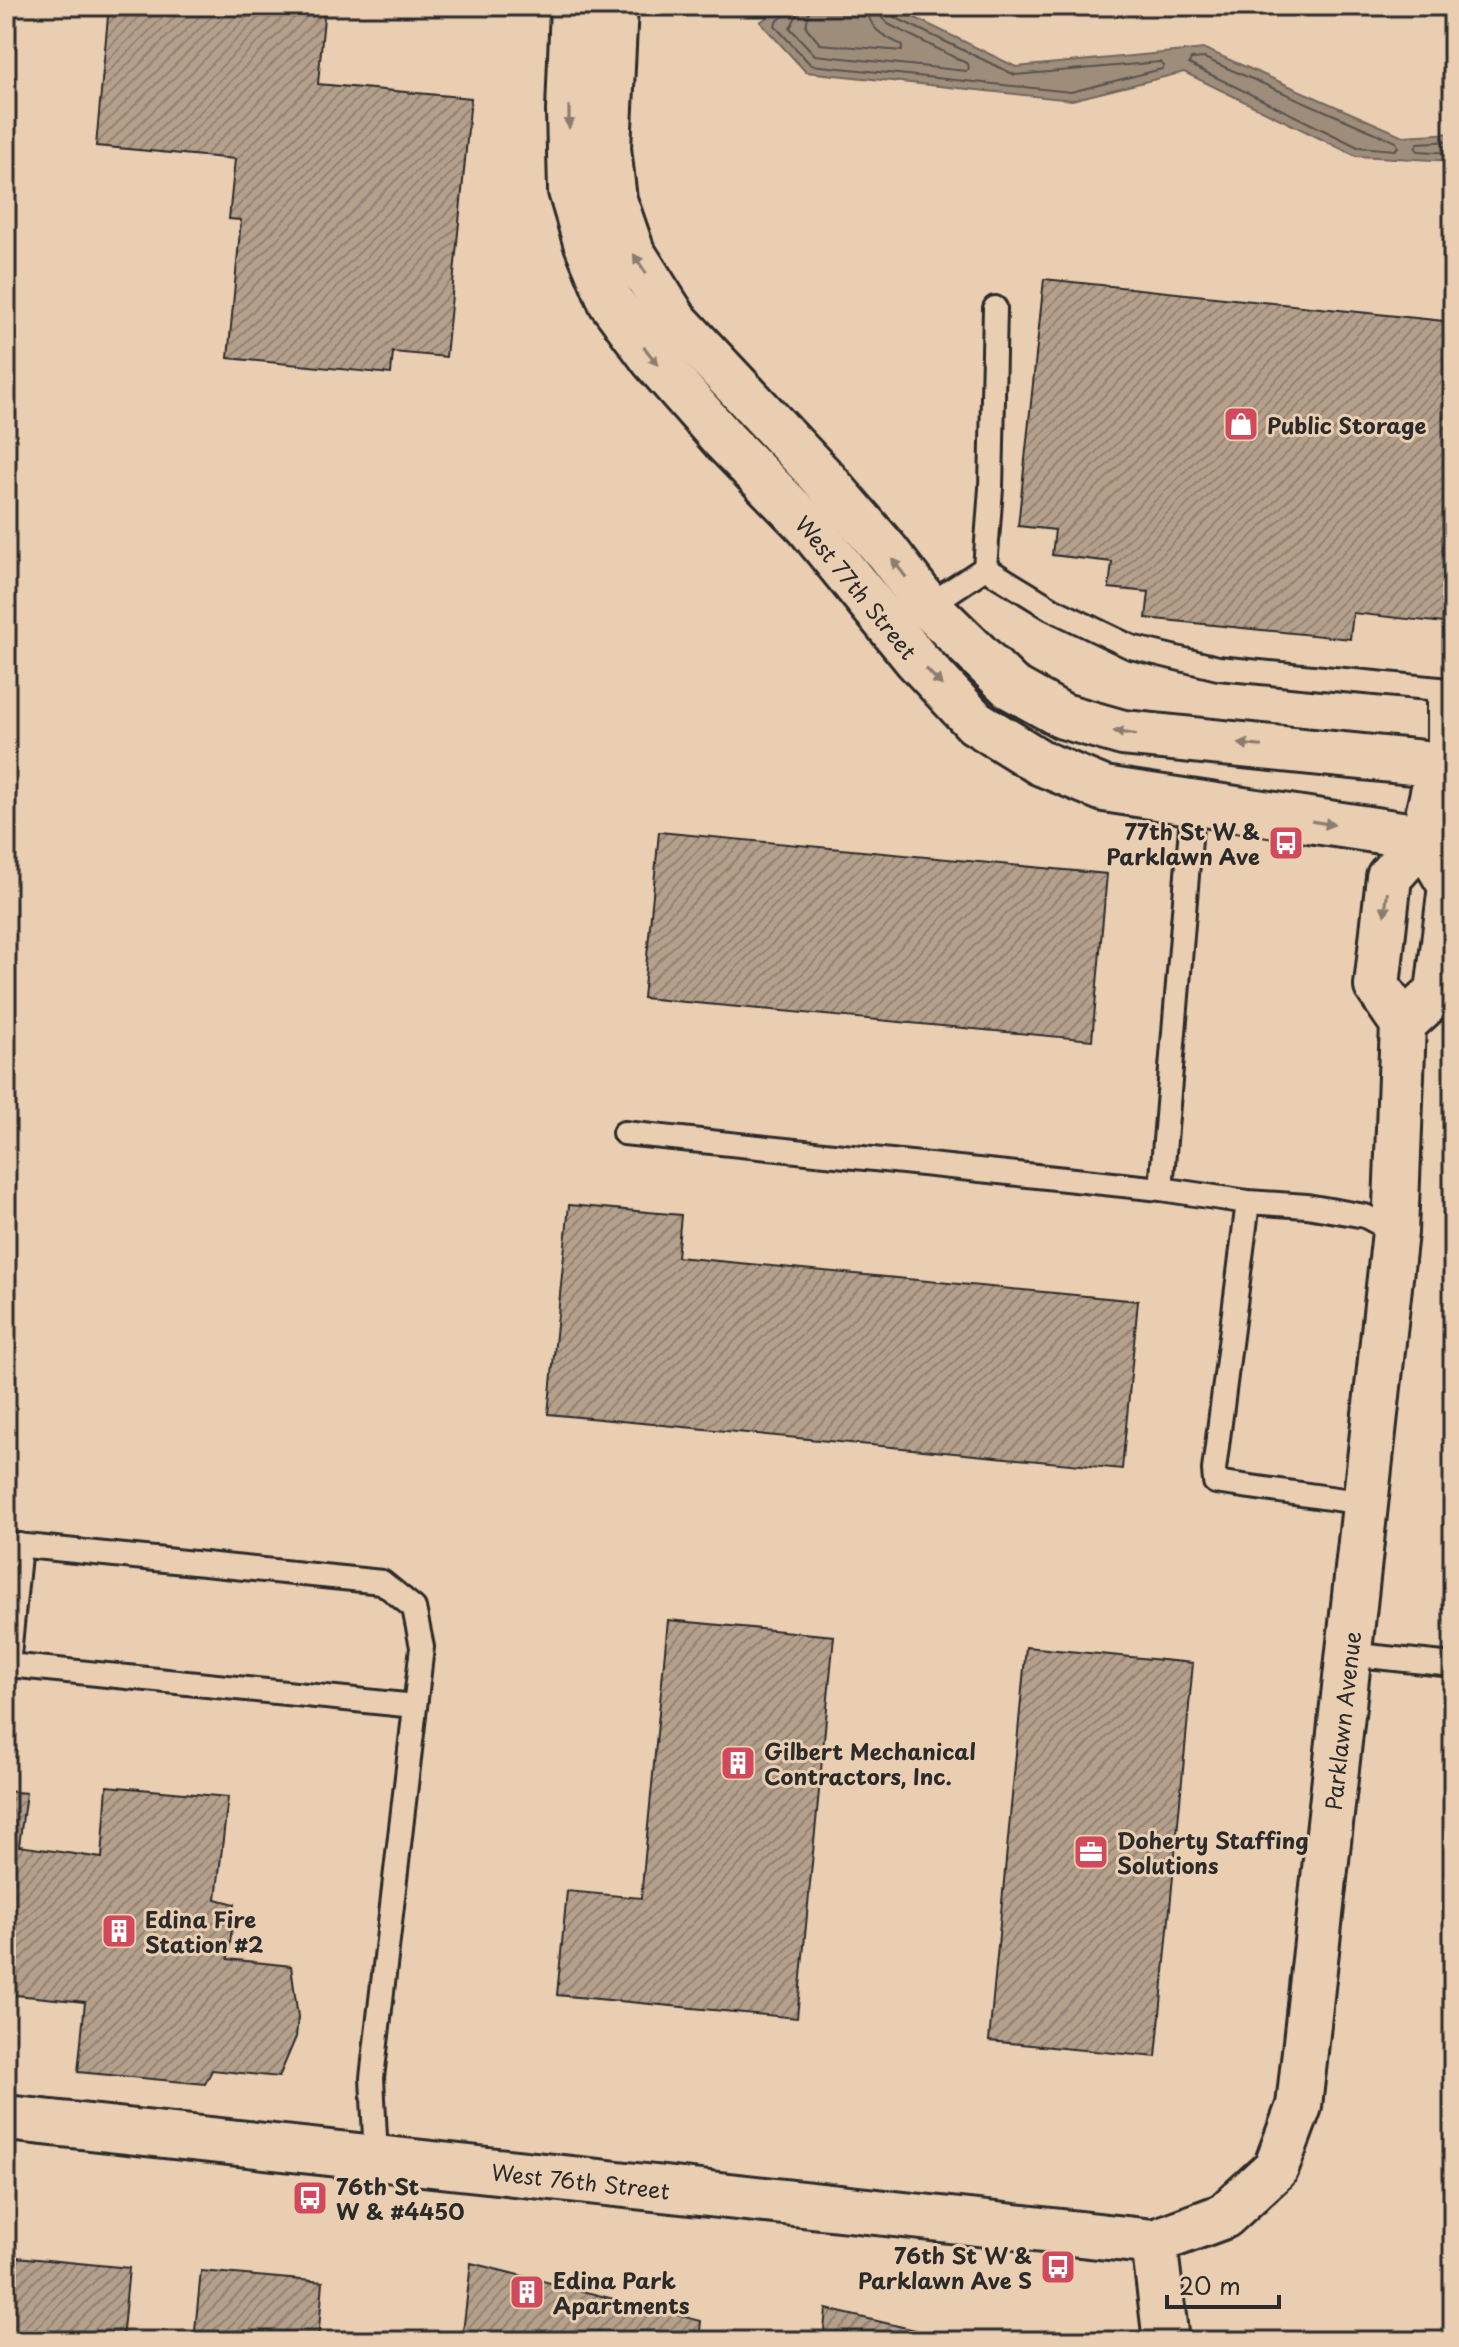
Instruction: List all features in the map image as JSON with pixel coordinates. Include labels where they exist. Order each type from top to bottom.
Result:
[{"type":"street","name":"West 77th Street","points":[[615,6],[608,148],[614,200],[632,252],[675,320],[823,478],[887,552],[928,606],[1011,687],[1063,716],[1123,733],[1446,766]]},
{"type":"street","name":"West 77th Street","points":[[565,17],[571,191],[586,242],[611,302],[653,359],[724,440],[808,526],[916,659],[975,722],[1041,763],[1104,789],[1438,840]]},
{"type":"street","points":[[1438,840],[1389,877],[1377,986],[1403,1024],[1438,992],[1451,886],[1438,840],[1446,766]]},
{"type":"street","name":"Parklawn Avenue","points":[[1154,2242],[1224,2216],[1276,2168],[1299,2106],[1395,1232],[1403,1024]]},
{"type":"street","name":"West 76th Street","points":[[6,2118],[1154,2242]]},
{"type":"street","points":[[1154,2242],[1166,2341]]},
{"type":"lane","points":[[985,568],[991,488],[995,308]]},
{"type":"lane","points":[[928,606],[985,568]]},
{"type":"lane","points":[[985,568],[1052,609],[1131,647],[1218,668],[1439,689],[1446,766]]},
{"type":"lane","points":[[1161,1189],[1193,803]]},
{"type":"lane","points":[[624,1133],[1307,1206],[1365,1216],[1395,1232]]},
{"type":"lane","points":[[1248,1202],[1215,1482],[1365,1503]]},
{"type":"lane","points":[[376,2157],[372,2078],[422,1647],[414,1608],[382,1582],[13,1544],[8,1665],[415,1706]]},
{"type":"lane","points":[[1348,1654],[1453,1665]]},
{"type":"water","points":[[785,6],[891,6],[1016,67],[1205,49],[1403,136],[1453,133],[1453,161],[1356,156],[1184,72],[1072,100],[806,72],[760,22]]},
{"type":"building","points":[[109,6],[325,6],[318,84],[471,98],[446,357],[393,352],[391,374],[228,358],[241,220],[229,219],[235,159],[96,146]]},
{"type":"building","name":"Public Storage","points":[[1044,279],[1453,322],[1453,624],[1353,613],[1350,639],[1146,618],[1149,592],[1109,588],[1112,562],[1052,555],[1055,530],[1018,526]]},
{"type":"building","points":[[659,832],[1107,874],[1092,1040],[643,998]]},
{"type":"building","points":[[569,1205],[681,1215],[677,1257],[1138,1301],[1122,1469],[548,1414]]},
{"type":"building","name":"Gilbert Mechanical Contractors, Inc.","points":[[668,1620],[834,1636],[797,2018],[557,1995],[567,1891],[641,1898]]},
{"type":"building","name":"Doherty Staffing Solutions","points":[[1026,1647],[1193,1663],[1156,2057],[989,2041]]},
{"type":"building","name":"Edina Fire Station #2","points":[[107,1786],[228,1797],[216,1899],[235,1904],[228,1959],[291,1966],[298,2017],[296,2037],[279,2077],[212,2070],[205,2084],[78,2072],[85,2002],[6,1994],[6,1791],[26,1793],[19,1846],[102,1858]]},
{"type":"building","points":[[6,2256],[129,2268],[122,2341],[6,2341]]},
{"type":"building","name":"Edina Park Apartments","points":[[471,2263],[701,2321],[699,2341],[462,2341]]},
{"type":"building","points":[[201,2271],[323,2282],[318,2341],[194,2341]]},
{"type":"building","points":[[826,2309],[962,2341],[823,2341]]},
{"type":"place","name":"Public Storage","points":[[1241,424]]},
{"type":"place","name":"77th St W & Parklawn Ave","points":[[1286,843]]},
{"type":"place","name":"Gilbert Mechanical Contractors, Inc.","points":[[738,1763]]},
{"type":"place","name":"Doherty Staffing Solutions","points":[[1091,1852]]},
{"type":"place","name":"Edina Fire Station #2","points":[[119,1931]]},
{"type":"place","name":"76th St W & #4450","points":[[310,2198]]},
{"type":"place","name":"76th St W & Parklawn Ave S","points":[[1058,2267]]},
{"type":"place","name":"Edina Park Apartments","points":[[527,2292]]}]
